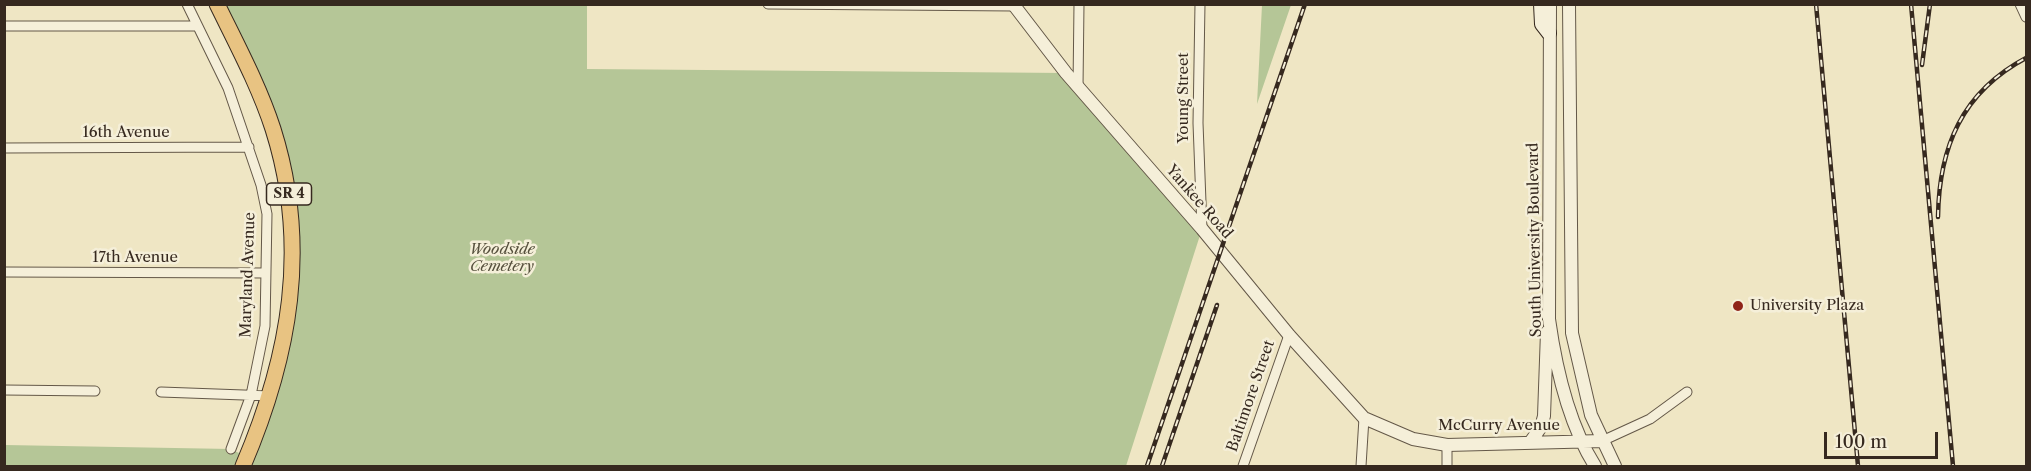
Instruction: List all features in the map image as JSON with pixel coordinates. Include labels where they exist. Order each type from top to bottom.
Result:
[{"type":"main road","name":"SR 4","points":[[217,4],[253,78],[273,128],[291,202],[293,249],[291,292],[284,344],[271,396],[243,466]]},
{"type":"main road","points":[[1541,4],[1542,24],[1549,33]]},
{"type":"street","name":"Maryland Avenue","points":[[187,4],[228,88],[249,147],[267,214],[265,326],[251,395],[231,449]]},
{"type":"street","points":[[768,4],[1014,5]]},
{"type":"street","points":[[1078,4],[1078,87]]},
{"type":"street","name":"Young Street","points":[[1200,4],[1198,123],[1202,229]]},
{"type":"street","name":"South University Boulevard","points":[[1550,4],[1549,319],[1558,369],[1581,441],[1595,466]]},
{"type":"street","points":[[1569,4],[1572,333],[1584,390],[1602,441],[1615,466]]},
{"type":"street","points":[[2020,4],[2026,17]]},
{"type":"street","name":"Yankee Road","points":[[1014,5],[1078,87],[1202,229],[1289,335],[1364,418]]},
{"type":"street","points":[[4,26],[197,26]]},
{"type":"street","name":"16th Avenue","points":[[4,148],[249,147]]},
{"type":"street","name":"17th Avenue","points":[[4,272],[266,273]]},
{"type":"street","points":[[1531,441],[1544,416],[1545,345],[1549,319]]},
{"type":"street","name":"Baltimore Street","points":[[1243,466],[1289,335]]},
{"type":"street","points":[[4,390],[95,391]]},
{"type":"street","points":[[161,392],[271,396]]},
{"type":"street","points":[[1602,441],[1650,420],[1687,392]]},
{"type":"street","points":[[1361,466],[1364,418]]},
{"type":"street","name":"McCurry Avenue","points":[[1364,418],[1413,439],[1447,445],[1531,441],[1602,441]]},
{"type":"street","points":[[1447,445],[1447,466]]},
{"type":"green space","name":"Woodside Cemetery","points":[[217,5],[587,5],[587,69],[1066,73],[1202,229],[1126,466],[5,466],[5,445],[231,449],[247,457],[288,317],[283,163]]},
{"type":"green space","points":[[1262,5],[1291,5],[1257,104]]},
{"type":"railway","points":[[1147,466],[1305,4]]},
{"type":"railway","points":[[1816,4],[1858,466]]},
{"type":"railway","points":[[1911,4],[1953,466]]},
{"type":"railway","points":[[1922,65],[1930,4]]},
{"type":"railway","points":[[1938,217],[1943,167],[1958,124],[1985,87],[2026,58]]},
{"type":"railway","points":[[1162,466],[1217,305]]},
{"type":"place","name":"University Plaza","points":[[1738,306]]}]
